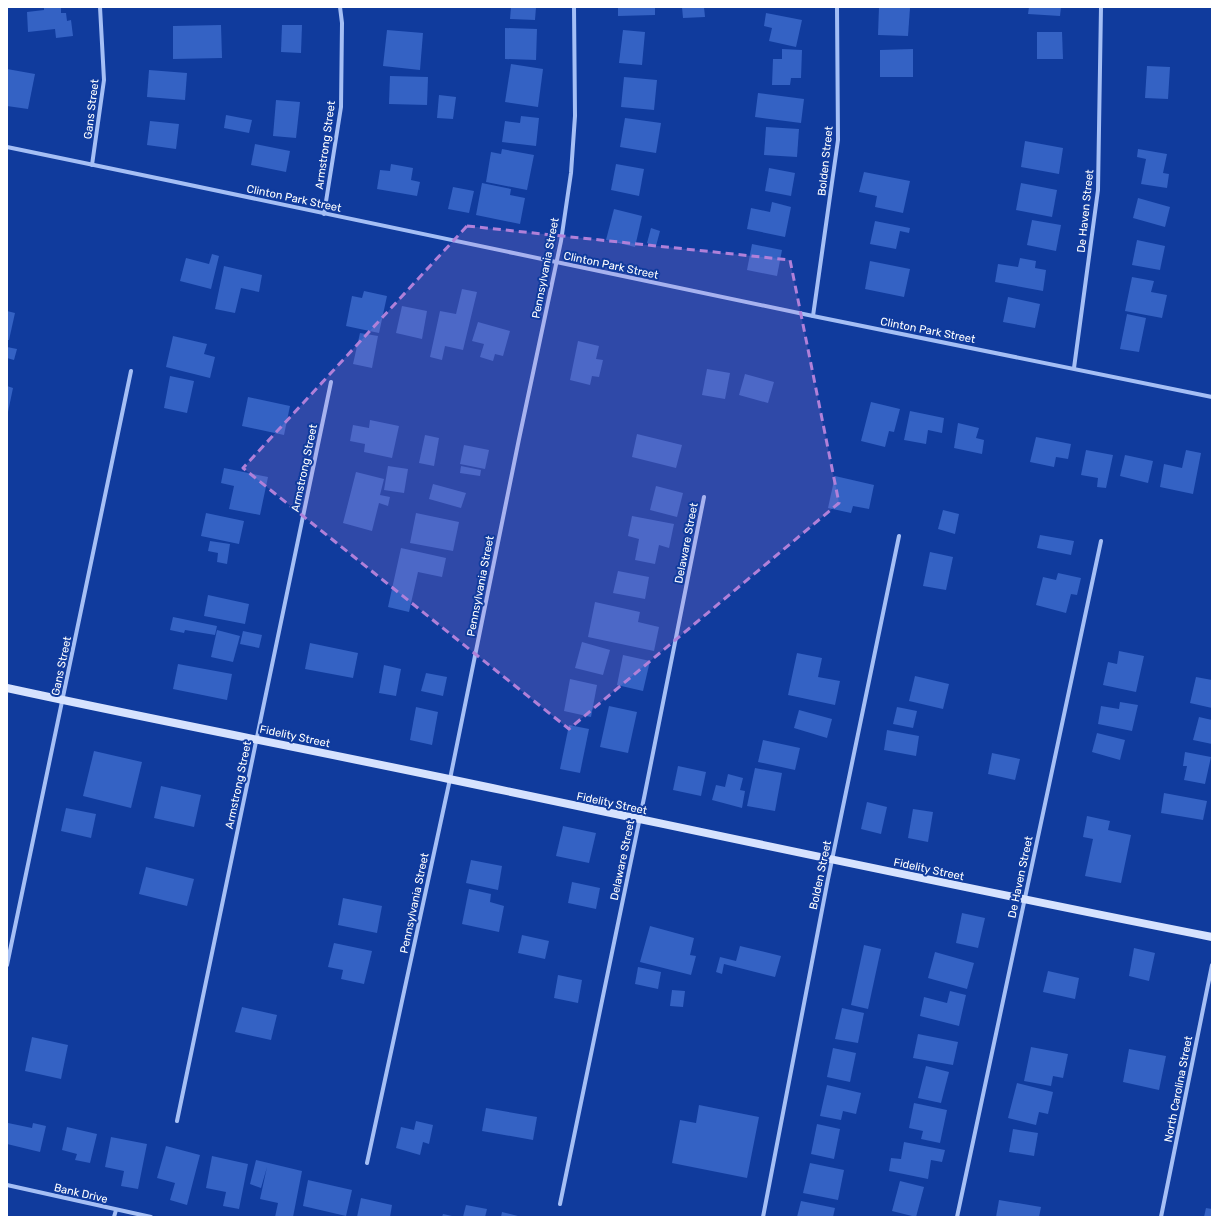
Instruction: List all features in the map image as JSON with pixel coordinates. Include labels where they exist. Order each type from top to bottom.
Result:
[{"type":"main road","name":"Fidelity Street","points":[[7,688],[450,779],[1024,900],[1212,937]]},
{"type":"street","name":"Gans Street","points":[[92,165],[104,80],[100,7]]},
{"type":"street","name":"Armstrong Street","points":[[324,214],[341,107],[342,23],[340,7]]},
{"type":"street","name":"Pennsylvania Street","points":[[367,1163],[450,779],[519,439],[557,263],[571,173],[575,116],[574,7]]},
{"type":"street","name":"Bolden Street","points":[[813,316],[838,140],[837,7]]},
{"type":"street","name":"De Haven Street","points":[[1074,368],[1098,190],[1102,7]]},
{"type":"street","name":"Clinton Park Street","points":[[7,147],[557,263],[1212,397]]},
{"type":"street","name":"Gans Street","points":[[7,965],[131,371]]},
{"type":"street","name":"Armstrong Street","points":[[177,1121],[332,382]]},
{"type":"street","name":"Delaware Street","points":[[560,1204],[704,497]]},
{"type":"street","name":"Bolden Street","points":[[763,1217],[832,860],[899,536]]},
{"type":"street","name":"De Haven Street","points":[[958,1217],[1100,541]]},
{"type":"street","name":"North Carolina Street","points":[[1161,1217],[1212,965]]},
{"type":"street","name":"Bank Drive","points":[[7,1185],[151,1217]]},
{"type":"street","points":[[114,1217],[116,1210]]},
{"type":"highlighted area","points":[[467,226],[790,260],[839,503],[569,729],[243,468]]},
{"type":"building","points":[[44,7],[61,7],[61,13],[66,13],[67,21],[71,20],[73,36],[56,38],[55,29],[28,32],[27,12],[44,10]]},
{"type":"building","points":[[511,7],[536,7],[535,20],[510,19]]},
{"type":"building","points":[[618,7],[655,7],[655,15],[618,16]]},
{"type":"building","points":[[682,7],[704,7],[705,17],[683,18]]},
{"type":"building","points":[[879,7],[910,8],[908,36],[878,35]]},
{"type":"building","points":[[1029,7],[1061,7],[1060,16],[1028,14]]},
{"type":"building","points":[[766,13],[802,20],[796,47],[769,41],[772,28],[764,26]]},
{"type":"building","points":[[221,25],[222,58],[173,59],[173,26]]},
{"type":"building","points":[[282,25],[302,25],[301,53],[281,52]]},
{"type":"building","points":[[505,28],[537,29],[536,60],[505,59]]},
{"type":"building","points":[[387,30],[423,33],[420,70],[383,66]]},
{"type":"building","points":[[623,30],[645,32],[642,65],[619,63]]},
{"type":"building","points":[[1037,32],[1062,32],[1063,59],[1037,59]]},
{"type":"building","points":[[782,49],[802,50],[801,78],[791,78],[790,85],[772,85],[773,59],[782,59]]},
{"type":"building","points":[[913,49],[913,77],[880,77],[880,50]]},
{"type":"building","points":[[511,64],[543,69],[538,107],[505,102]]},
{"type":"building","points":[[1147,66],[1170,67],[1168,99],[1145,98]]},
{"type":"building","points":[[7,69],[35,74],[28,109],[7,106]]},
{"type":"building","points":[[149,70],[187,73],[185,100],[147,97]]},
{"type":"building","points":[[390,76],[428,77],[427,105],[389,104]]},
{"type":"building","points":[[624,77],[657,80],[654,110],[621,107]]},
{"type":"building","points":[[758,93],[804,99],[801,123],[755,117]]},
{"type":"building","points":[[439,95],[456,97],[453,119],[437,118]]},
{"type":"building","points":[[276,100],[300,102],[296,138],[273,136]]},
{"type":"building","points":[[226,115],[252,120],[249,133],[224,128]]},
{"type":"building","points":[[521,116],[539,118],[536,146],[502,142],[505,121],[520,123]]},
{"type":"building","points":[[625,118],[661,123],[656,153],[620,147]]},
{"type":"building","points":[[150,121],[179,124],[176,149],[147,145]]},
{"type":"building","points":[[766,127],[799,129],[797,157],[764,155]]},
{"type":"building","points":[[1025,141],[1063,148],[1059,174],[1021,167]]},
{"type":"building","points":[[255,144],[290,151],[286,172],[251,165]]},
{"type":"building","points":[[502,149],[534,155],[527,190],[486,182],[491,152],[501,154]]},
{"type":"building","points":[[1138,149],[1167,154],[1163,173],[1169,174],[1167,188],[1141,184],[1146,159],[1137,157]]},
{"type":"building","points":[[391,164],[413,168],[411,180],[420,182],[417,196],[377,189],[380,170],[390,171]]},
{"type":"building","points":[[616,164],[644,169],[639,196],[611,190]]},
{"type":"building","points":[[769,168],[795,173],[791,196],[765,191]]},
{"type":"building","points":[[864,172],[910,181],[903,213],[875,207],[877,196],[859,192]]},
{"type":"building","points":[[482,183],[511,189],[510,195],[525,198],[520,224],[476,215]]},
{"type":"building","points":[[1021,183],[1057,190],[1052,217],[1016,210]]},
{"type":"building","points":[[453,187],[474,191],[469,213],[448,209]]},
{"type":"building","points":[[1138,198],[1170,207],[1165,227],[1133,218]]},
{"type":"building","points":[[772,202],[791,207],[785,237],[747,229],[751,208],[770,212]]},
{"type":"building","points":[[614,209],[642,216],[635,247],[606,240]]},
{"type":"building","points":[[1032,220],[1061,225],[1056,251],[1027,245]]},
{"type":"building","points":[[875,221],[910,228],[909,233],[900,231],[896,249],[870,244]]},
{"type":"building","points":[[651,228],[660,231],[656,246],[647,243]]},
{"type":"building","points":[[1137,240],[1165,246],[1160,270],[1132,265]]},
{"type":"building","points":[[752,244],[782,250],[777,276],[747,270]]},
{"type":"building","points":[[212,254],[219,256],[211,289],[180,281],[186,258],[209,264]]},
{"type":"building","points":[[1020,258],[1036,261],[1035,268],[1046,270],[1043,291],[995,282],[998,264],[1018,267]]},
{"type":"building","points":[[870,261],[910,269],[904,297],[865,289]]},
{"type":"building","points":[[224,266],[262,275],[259,292],[241,288],[235,313],[215,309]]},
{"type":"building","points":[[1132,277],[1154,281],[1151,292],[1167,295],[1162,318],[1125,311]]},
{"type":"building","points":[[462,289],[477,292],[463,350],[445,346],[442,360],[430,357],[440,311],[456,314]]},
{"type":"building","points":[[364,291],[387,296],[379,333],[346,326],[352,296],[362,298]]},
{"type":"building","points":[[1008,297],[1040,304],[1035,328],[1003,322]]},
{"type":"building","points":[[402,306],[427,311],[422,339],[396,333]]},
{"type":"building","points":[[7,311],[15,313],[9,340],[7,340]]},
{"type":"building","points":[[1127,314],[1146,318],[1139,352],[1120,349]]},
{"type":"building","points":[[478,322],[510,331],[503,356],[495,354],[493,361],[480,357],[484,344],[472,341]]},
{"type":"building","points":[[360,333],[378,336],[372,368],[353,364]]},
{"type":"building","points":[[173,336],[207,344],[204,354],[215,357],[210,378],[166,367]]},
{"type":"building","points":[[578,341],[599,346],[596,359],[603,360],[599,377],[592,376],[590,385],[570,380]]},
{"type":"building","points":[[7,347],[17,349],[14,360],[7,358]]},
{"type":"building","points":[[707,369],[730,373],[725,399],[702,395]]},
{"type":"building","points":[[745,374],[774,382],[768,403],[739,395]]},
{"type":"building","points":[[170,376],[194,381],[187,413],[164,408]]},
{"type":"building","points":[[7,386],[13,388],[8,412],[7,412]]},
{"type":"building","points":[[248,397],[290,406],[284,435],[242,426]]},
{"type":"building","points":[[871,402],[900,409],[894,432],[889,431],[885,447],[861,441]]},
{"type":"building","points":[[910,411],[944,418],[942,433],[928,430],[926,444],[904,440]]},
{"type":"building","points":[[370,420],[399,426],[392,458],[364,452],[365,444],[350,441],[353,425],[369,428]]},
{"type":"building","points":[[958,423],[979,428],[976,438],[984,440],[982,454],[954,448]]},
{"type":"building","points":[[637,434],[682,445],[676,468],[632,457]]},
{"type":"building","points":[[425,435],[439,438],[434,466],[419,463]]},
{"type":"building","points":[[1036,437],[1071,444],[1068,459],[1056,457],[1054,467],[1030,462]]},
{"type":"building","points":[[464,445],[489,450],[485,469],[460,464]]},
{"type":"building","points":[[1086,450],[1113,455],[1106,488],[1097,487],[1098,478],[1081,475]]},
{"type":"building","points":[[1186,450],[1201,453],[1193,494],[1160,487],[1164,464],[1182,468]]},
{"type":"building","points":[[1125,455],[1153,461],[1148,483],[1120,476]]},
{"type":"building","points":[[388,466],[408,469],[404,493],[384,490]]},
{"type":"building","points":[[461,466],[481,470],[480,476],[460,473]]},
{"type":"building","points":[[224,468],[268,477],[260,515],[229,509],[234,486],[221,483]]},
{"type":"building","points":[[356,472],[384,479],[380,495],[390,497],[388,506],[379,503],[372,531],[343,523]]},
{"type":"building","points":[[835,476],[874,485],[869,509],[853,506],[851,513],[828,508]]},
{"type":"building","points":[[433,484],[466,493],[461,508],[429,499]]},
{"type":"building","points":[[656,486],[683,493],[677,517],[650,510]]},
{"type":"building","points":[[943,510],[959,514],[955,534],[938,529]]},
{"type":"building","points":[[206,513],[244,521],[239,544],[201,536]]},
{"type":"building","points":[[416,513],[459,522],[453,551],[410,543]]},
{"type":"building","points":[[632,516],[674,524],[669,548],[659,545],[655,564],[635,560],[639,539],[628,536]]},
{"type":"building","points":[[1040,535],[1074,541],[1071,555],[1037,548]]},
{"type":"building","points":[[210,541],[230,544],[227,564],[217,562],[218,553],[208,551]]},
{"type":"building","points":[[401,548],[446,558],[442,577],[418,572],[409,612],[388,607]]},
{"type":"building","points":[[930,552],[953,557],[946,590],[923,586]]},
{"type":"building","points":[[618,571],[649,577],[645,599],[613,593]]},
{"type":"building","points":[[1058,573],[1081,578],[1077,595],[1071,594],[1066,613],[1036,605],[1043,577],[1056,580]]},
{"type":"building","points":[[208,595],[249,604],[245,624],[204,616]]},
{"type":"building","points":[[595,602],[640,612],[638,622],[659,627],[654,651],[588,637]]},
{"type":"building","points":[[173,617],[217,626],[215,635],[185,630],[184,633],[170,630]]},
{"type":"building","points":[[217,630],[240,636],[233,662],[211,657]]},
{"type":"building","points":[[243,631],[262,635],[259,648],[240,644]]},
{"type":"building","points":[[582,642],[610,650],[603,675],[575,668]]},
{"type":"building","points":[[310,643],[358,653],[353,678],[305,669]]},
{"type":"building","points":[[1119,651],[1144,656],[1136,692],[1103,685],[1108,662],[1117,664]]},
{"type":"building","points":[[797,653],[822,658],[818,677],[840,681],[835,705],[788,695]]},
{"type":"building","points":[[623,655],[650,661],[643,691],[617,685]]},
{"type":"building","points":[[178,664],[232,674],[227,700],[173,689]]},
{"type":"building","points":[[384,665],[401,669],[396,696],[379,693]]},
{"type":"building","points":[[426,673],[447,677],[443,696],[421,691]]},
{"type":"building","points":[[915,676],[949,684],[943,709],[909,701]]},
{"type":"building","points":[[1196,677],[1212,680],[1212,708],[1190,703]]},
{"type":"building","points":[[570,679],[597,685],[591,717],[564,711]]},
{"type":"building","points":[[1120,702],[1138,705],[1132,731],[1098,724],[1101,706],[1119,709]]},
{"type":"building","points":[[609,706],[637,712],[628,753],[600,747]]},
{"type":"building","points":[[416,707],[438,712],[432,745],[410,740]]},
{"type":"building","points":[[897,707],[917,711],[913,728],[893,724]]},
{"type":"building","points":[[799,710],[832,719],[827,738],[794,728]]},
{"type":"building","points":[[1199,717],[1212,720],[1212,744],[1193,740]]},
{"type":"building","points":[[569,725],[589,729],[580,773],[560,769]]},
{"type":"building","points":[[887,730],[919,736],[916,756],[884,750]]},
{"type":"building","points":[[1097,733],[1125,740],[1120,760],[1092,752]]},
{"type":"building","points":[[763,740],[800,748],[795,770],[758,762]]},
{"type":"building","points":[[94,751],[142,762],[131,808],[83,796]]},
{"type":"building","points":[[1185,752],[1211,757],[1205,784],[1184,780],[1187,766],[1183,766]]},
{"type":"building","points":[[992,753],[1020,759],[1015,780],[988,774]]},
{"type":"building","points":[[678,766],[706,772],[701,796],[673,790]]},
{"type":"building","points":[[755,768],[782,773],[775,811],[747,806]]},
{"type":"building","points":[[728,774],[743,778],[740,790],[745,791],[742,808],[712,800],[716,785],[725,787]]},
{"type":"building","points":[[161,786],[201,795],[194,827],[154,818]]},
{"type":"building","points":[[1164,793],[1207,801],[1203,820],[1161,813]]},
{"type":"building","points":[[867,802],[887,807],[881,834],[861,829]]},
{"type":"building","points":[[66,808],[96,814],[91,838],[61,831]]},
{"type":"building","points":[[913,809],[933,812],[928,842],[908,838]]},
{"type":"building","points":[[1087,816],[1110,821],[1108,830],[1131,835],[1121,883],[1085,876],[1093,839],[1083,837]]},
{"type":"building","points":[[563,826],[596,833],[589,863],[556,856]]},
{"type":"building","points":[[471,860],[502,866],[498,890],[466,883]]},
{"type":"building","points":[[146,867],[194,879],[187,906],[139,894]]},
{"type":"building","points":[[572,882],[600,888],[596,909],[568,903]]},
{"type":"building","points":[[469,889],[491,894],[490,902],[504,906],[499,932],[462,924]]},
{"type":"building","points":[[343,898],[382,906],[377,933],[338,925]]},
{"type":"building","points":[[962,913],[985,918],[978,948],[956,943]]},
{"type":"building","points":[[650,926],[694,938],[690,955],[696,956],[691,975],[640,962]]},
{"type":"building","points":[[522,935],[549,941],[545,959],[518,953]]},
{"type":"building","points":[[334,943],[372,951],[364,984],[341,979],[343,970],[328,967]]},
{"type":"building","points":[[864,945],[881,949],[868,1009],[851,1005]]},
{"type":"building","points":[[740,946],[781,956],[775,977],[724,964],[722,974],[716,972],[720,957],[736,961]]},
{"type":"building","points":[[1134,948],[1155,953],[1149,981],[1129,976]]},
{"type":"building","points":[[935,952],[974,963],[967,989],[928,978]]},
{"type":"building","points":[[638,967],[661,972],[658,989],[635,984]]},
{"type":"building","points":[[1048,971],[1079,978],[1075,999],[1043,992]]},
{"type":"building","points":[[558,975],[582,980],[578,1003],[554,998]]},
{"type":"building","points":[[672,990],[685,991],[683,1007],[670,1006]]},
{"type":"building","points":[[950,991],[966,995],[959,1026],[920,1016],[924,997],[947,1003]]},
{"type":"building","points":[[242,1007],[277,1015],[271,1040],[235,1032]]},
{"type":"building","points":[[842,1008],[864,1013],[858,1043],[835,1039]]},
{"type":"building","points":[[918,1034],[958,1042],[953,1065],[913,1058]]},
{"type":"building","points":[[32,1037],[68,1045],[61,1079],[25,1071]]},
{"type":"building","points":[[1031,1047],[1068,1054],[1063,1078],[1053,1076],[1051,1086],[1024,1081]]},
{"type":"building","points":[[833,1048],[856,1053],[850,1082],[827,1077]]},
{"type":"building","points":[[1129,1049],[1166,1056],[1159,1090],[1123,1082]]},
{"type":"building","points":[[926,1066],[949,1072],[941,1103],[918,1098]]},
{"type":"building","points":[[1017,1083],[1053,1092],[1048,1114],[1039,1112],[1036,1125],[1008,1118]]},
{"type":"building","points":[[827,1085],[861,1093],[856,1114],[843,1111],[841,1120],[820,1116]]},
{"type":"building","points":[[914,1103],[947,1110],[940,1143],[921,1139],[923,1131],[909,1128]]},
{"type":"building","points":[[699,1105],[759,1117],[747,1178],[672,1163],[680,1120],[696,1123]]},
{"type":"building","points":[[486,1108],[537,1117],[533,1140],[482,1131]]},
{"type":"building","points":[[416,1121],[433,1125],[429,1144],[423,1142],[420,1155],[396,1148],[401,1127],[414,1130]]},
{"type":"building","points":[[8,1123],[32,1128],[33,1123],[46,1126],[40,1152],[7,1144]]},
{"type":"building","points":[[817,1124],[840,1129],[834,1159],[811,1154]]},
{"type":"building","points":[[67,1127],[97,1134],[90,1163],[75,1160],[77,1154],[62,1150]]},
{"type":"building","points":[[1013,1129],[1038,1133],[1034,1156],[1009,1152]]},
{"type":"building","points":[[111,1137],[147,1144],[138,1189],[121,1186],[124,1171],[105,1167]]},
{"type":"building","points":[[904,1142],[945,1150],[942,1162],[931,1160],[928,1179],[889,1171],[891,1158],[901,1159]]},
{"type":"building","points":[[166,1146],[200,1155],[187,1205],[170,1200],[175,1183],[157,1178]]},
{"type":"building","points":[[212,1156],[248,1164],[239,1209],[223,1206],[226,1192],[206,1188]]},
{"type":"building","points":[[256,1160],[302,1171],[293,1217],[275,1217],[278,1203],[260,1199],[267,1167],[261,1188],[250,1184]]},
{"type":"building","points":[[810,1163],[844,1170],[838,1200],[803,1193]]},
{"type":"building","points":[[308,1180],[352,1190],[346,1216],[303,1206]]},
{"type":"building","points":[[900,1181],[924,1187],[916,1217],[892,1211]]},
{"type":"building","points":[[361,1198],[392,1205],[390,1217],[357,1217]]},
{"type":"building","points":[[999,1200],[1041,1207],[1039,1217],[996,1217]]},
{"type":"building","points":[[801,1201],[835,1208],[833,1217],[797,1217]]},
{"type":"building","points":[[466,1205],[487,1209],[485,1217],[463,1217]]},
{"type":"building","points":[[1206,1208],[1212,1209],[1212,1217],[1204,1217]]},
{"type":"building","points":[[502,1212],[518,1216],[518,1217],[501,1217]]},
{"type":"building","points":[[443,1214],[452,1216],[452,1217],[442,1217]]}]
